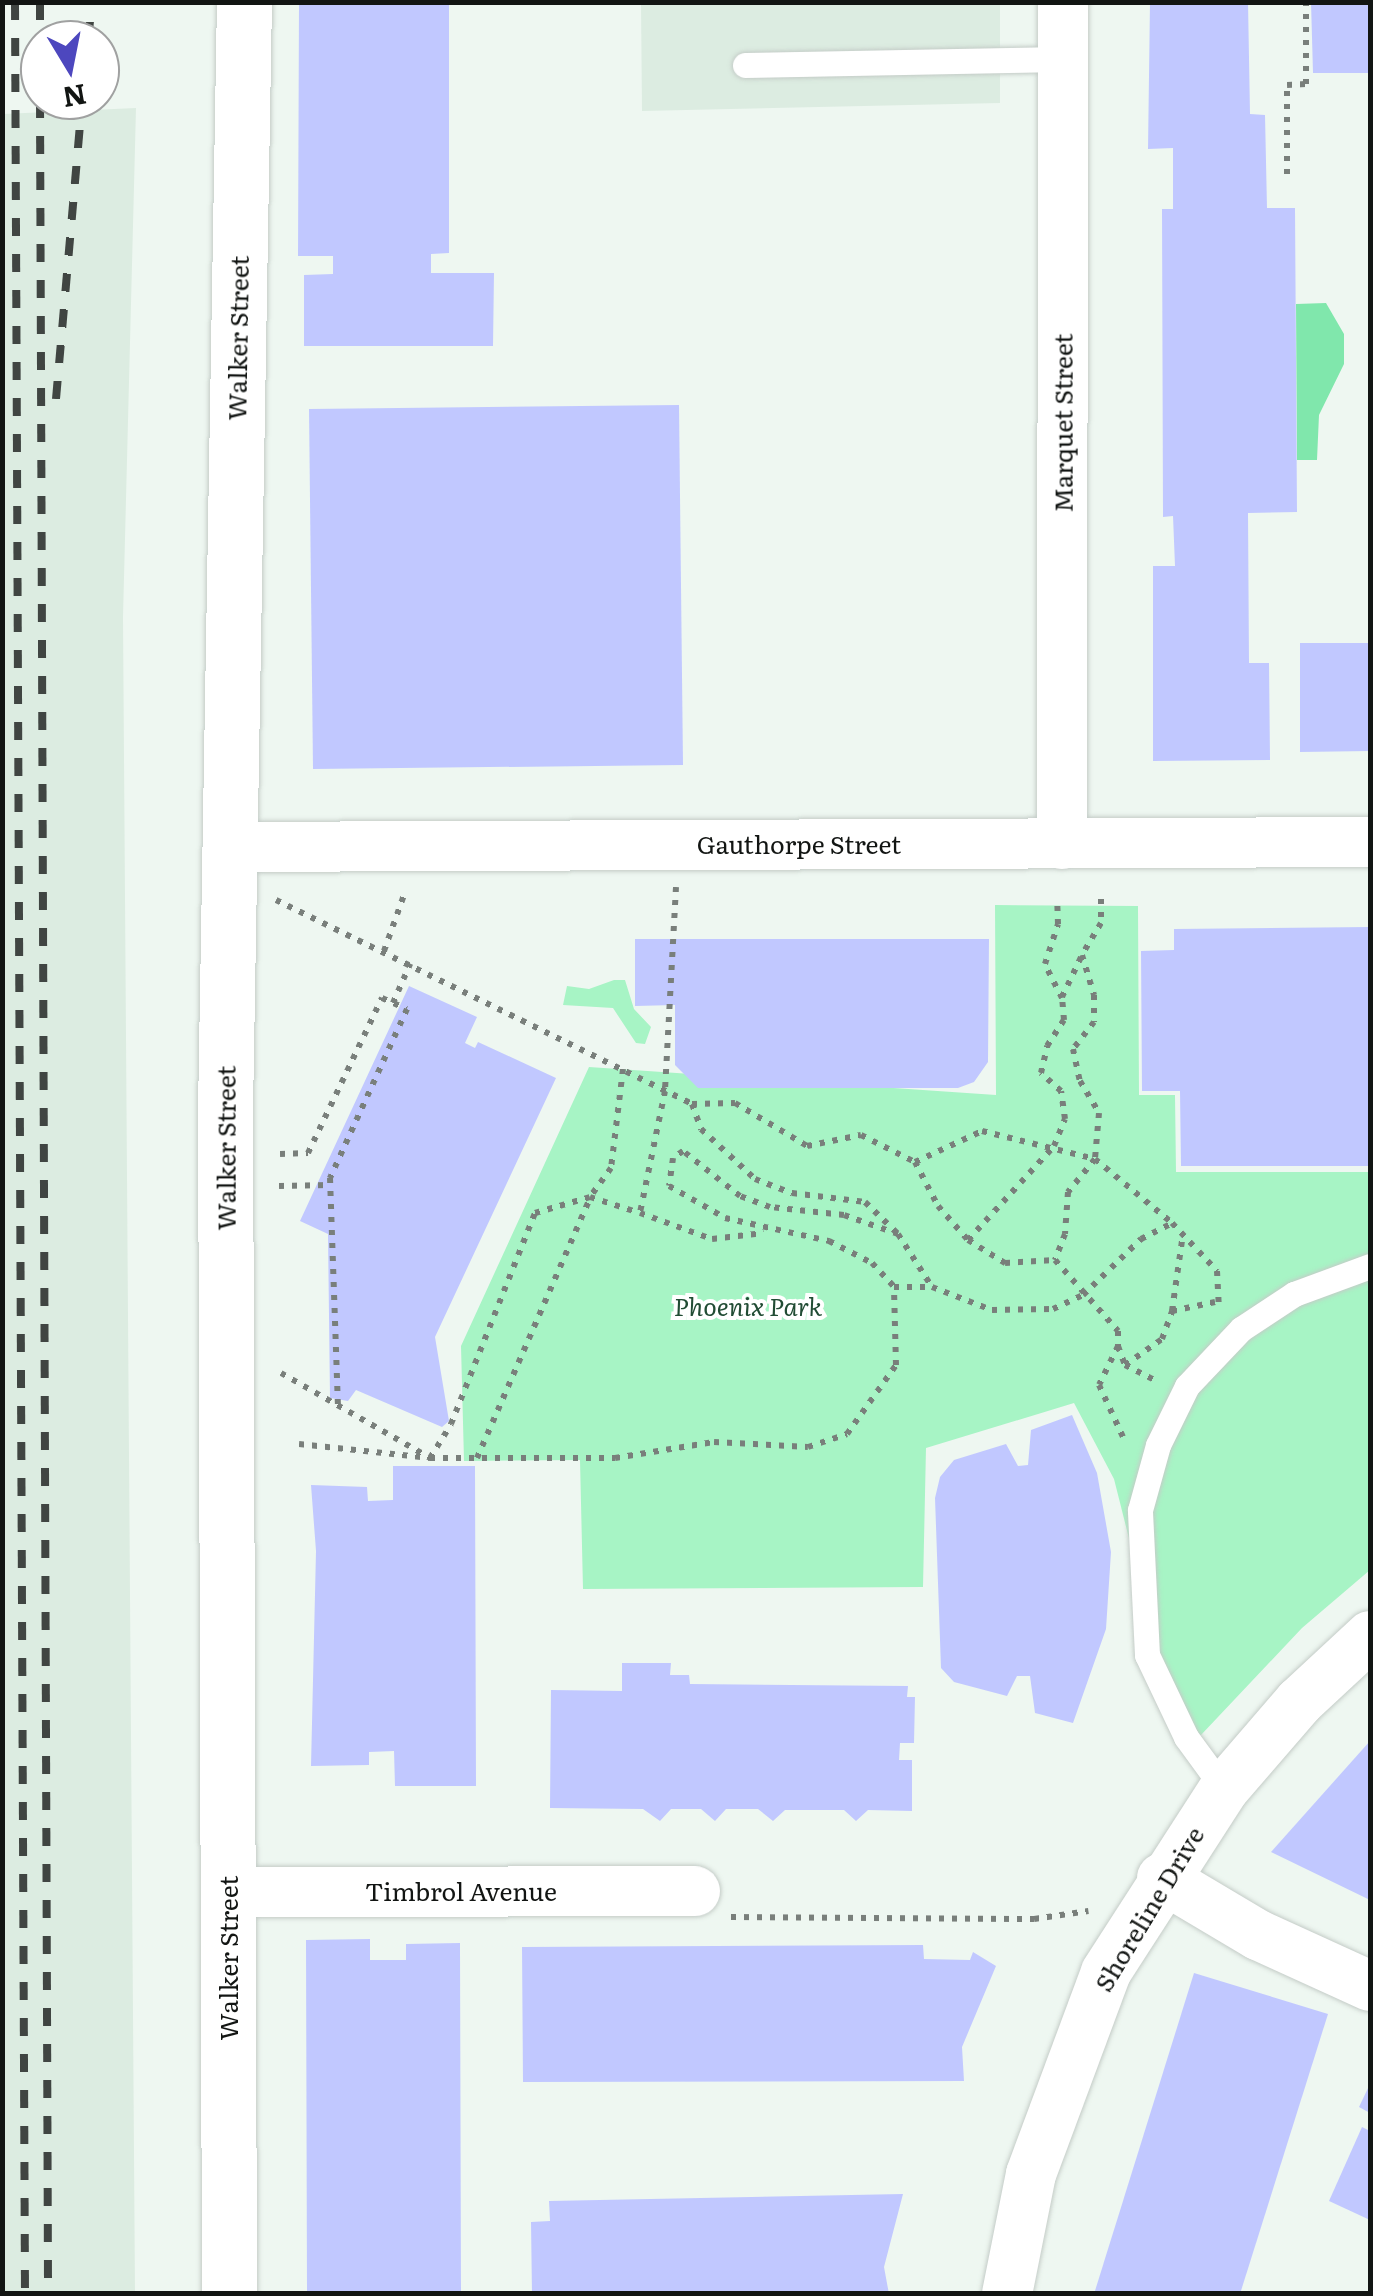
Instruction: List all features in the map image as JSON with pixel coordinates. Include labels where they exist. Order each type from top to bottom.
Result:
[{"type":"street","name":"Walker Street","points":[[229,2294],[228,865],[244,2]]},
{"type":"street","name":"Marquet Street","points":[[1062,844],[1063,2]]},
{"type":"street","name":"Gauthorpe Street","points":[[228,865],[1062,844],[1370,842]]},
{"type":"street","name":"Shoreline Drive","points":[[1007,2294],[1032,2174],[1070,2060],[1106,1972],[1162,1878],[1224,1790],[1299,1702],[1370,1636]]},
{"type":"street","points":[[1162,1878],[1258,1935],[1370,1986]]},
{"type":"street","name":"Timbrol Avenue","points":[[228,1892],[695,1891]]},
{"type":"lane","points":[[745,65],[1063,59]]},
{"type":"lane","points":[[1224,1790],[1186,1737],[1147,1655],[1140,1510],[1158,1445],[1187,1386],[1241,1329],[1294,1294],[1370,1266]]},
{"type":"path","points":[[1287,174],[1287,85],[1306,84],[1306,2]]},
{"type":"path","points":[[228,865],[290,905],[692,1104],[735,1103],[807,1146],[861,1135],[915,1162],[938,1206],[968,1240],[1005,1263],[1054,1260]]},
{"type":"path","points":[[968,1240],[1054,1146],[1065,1119],[1061,1092],[1041,1074],[1046,1046],[1064,1020],[1062,998],[1045,964],[1058,924],[1058,898]]},
{"type":"path","points":[[1062,998],[1101,923],[1100,900]]},
{"type":"path","points":[[384,952],[405,902]]},
{"type":"path","points":[[640,1213],[665,1090],[676,934]]},
{"type":"path","points":[[1054,1260],[1065,1234],[1068,1192],[1094,1159],[1100,1112],[1080,1081],[1073,1049],[1094,1022],[1094,995],[1082,955]]},
{"type":"path","points":[[392,1003],[410,964]]},
{"type":"path","points":[[280,1154],[308,1154],[382,998],[407,1009],[330,1185],[338,1408]]},
{"type":"path","points":[[477,1458],[590,1196],[611,1168],[623,1069]]},
{"type":"path","points":[[692,1104],[701,1129],[755,1179],[792,1193],[865,1202],[898,1234],[932,1287]]},
{"type":"path","points":[[915,1162],[982,1131],[1094,1159],[1172,1223],[1217,1271],[1215,1302],[1172,1311]]},
{"type":"path","points":[[299,1444],[430,1458],[615,1458],[667,1444],[714,1442],[808,1448],[847,1434],[896,1365],[894,1287],[872,1262],[829,1241],[770,1233],[725,1218],[669,1186],[673,1158],[684,1151],[740,1196],[770,1207],[844,1215],[898,1234]]},
{"type":"path","points":[[280,1186],[330,1185]]},
{"type":"path","points":[[430,1458],[451,1424],[535,1213],[590,1196],[712,1239],[770,1233]]},
{"type":"path","points":[[894,1287],[932,1287],[992,1310],[1053,1309],[1083,1295],[1141,1239],[1172,1223]]},
{"type":"path","points":[[1125,1365],[1162,1339],[1172,1311],[1183,1234]]},
{"type":"path","points":[[1054,1260],[1118,1331],[1118,1346],[1125,1365],[1160,1382]]},
{"type":"path","points":[[1118,1346],[1099,1386],[1123,1438],[1158,1445]]},
{"type":"path","points":[[281,1372],[430,1458]]},
{"type":"path","points":[[695,1891],[696,1918],[1034,1919]]},
{"type":"shaded area","points":[[641,3],[1000,3],[1000,103],[642,111]]},
{"type":"shaded area","points":[[136,108],[123,617],[135,2293],[3,2293],[3,114],[20,113],[20,120],[120,120],[120,109]]},
{"type":"shaded area","points":[[1326,303],[1344,334],[1344,364],[1319,415],[1317,460],[1297,460],[1296,304]]},
{"type":"green space","name":"Phoenix Park","points":[[995,905],[1138,906],[1139,1095],[1175,1095],[1176,1172],[1370,1172],[1370,1570],[1302,1628],[1201,1735],[1186,1737],[1147,1655],[1139,1578],[1114,1479],[1074,1403],[926,1448],[923,1587],[583,1589],[580,1460],[464,1461],[461,1346],[589,1067],[996,1095]]},
{"type":"green space","points":[[625,980],[634,1009],[651,1027],[645,1044],[636,1043],[613,1008],[563,1005],[567,986],[589,989]]},
{"type":"building","points":[[299,2],[449,2],[449,253],[431,254],[431,273],[494,273],[493,346],[304,346],[304,275],[333,274],[333,256],[298,256]]},
{"type":"building","points":[[1150,2],[1248,2],[1250,114],[1265,115],[1267,208],[1295,208],[1297,512],[1248,513],[1249,663],[1269,663],[1270,760],[1153,761],[1153,566],[1175,566],[1173,516],[1163,517],[1162,209],[1173,209],[1173,148],[1148,149]]},
{"type":"building","points":[[1311,2],[1370,2],[1370,73],[1313,73]]},
{"type":"building","points":[[679,405],[683,765],[313,769],[309,409]]},
{"type":"building","points":[[1300,643],[1370,643],[1370,751],[1300,752]]},
{"type":"building","points":[[1370,927],[1370,1166],[1181,1166],[1180,1091],[1142,1091],[1141,951],[1174,950],[1174,929]]},
{"type":"building","points":[[635,939],[989,939],[988,1062],[974,1082],[958,1088],[698,1088],[675,1065],[675,1005],[635,1006]]},
{"type":"building","points":[[409,986],[477,1017],[465,1043],[475,1048],[478,1042],[556,1078],[435,1337],[449,1421],[442,1427],[356,1390],[348,1401],[330,1398],[328,1234],[300,1221]]},
{"type":"building","points":[[1072,1415],[1097,1473],[1111,1552],[1106,1629],[1073,1723],[1035,1713],[1030,1676],[1017,1676],[1007,1696],[954,1682],[941,1668],[935,1498],[940,1477],[954,1460],[1006,1444],[1018,1466],[1028,1465],[1031,1430]]},
{"type":"building","points":[[393,1466],[475,1466],[476,1786],[395,1786],[394,1751],[369,1752],[369,1765],[311,1766],[316,1551],[311,1485],[367,1487],[368,1501],[393,1500]]},
{"type":"building","points":[[622,1663],[671,1663],[670,1675],[689,1675],[690,1684],[908,1686],[907,1697],[915,1697],[914,1743],[900,1743],[899,1760],[912,1760],[912,1811],[868,1810],[856,1821],[844,1810],[785,1810],[773,1821],[758,1809],[726,1809],[715,1821],[701,1809],[671,1809],[660,1821],[643,1809],[550,1808],[551,1690],[622,1691]]},
{"type":"building","points":[[1370,1741],[1370,1900],[1271,1852]]},
{"type":"building","points":[[370,1939],[370,1960],[406,1960],[406,1944],[460,1943],[461,2294],[307,2294],[306,1940]]},
{"type":"building","points":[[923,1945],[924,1959],[970,1960],[973,1952],[996,1966],[962,2047],[964,2081],[523,2082],[522,1947]]},
{"type":"building","points":[[1194,1973],[1328,2014],[1240,2294],[1094,2294]]},
{"type":"building","points":[[1370,2084],[1370,2113],[1359,2107]]},
{"type":"building","points":[[1362,2127],[1370,2131],[1370,2220],[1329,2201]]},
{"type":"building","points":[[903,2194],[884,2267],[889,2294],[532,2294],[531,2222],[550,2221],[549,2201]]},
{"type":"railway","points":[[15,2],[25,2294]]},
{"type":"railway","points":[[40,2],[40,20]]},
{"type":"railway","points":[[90,20],[92,2]]},
{"type":"railway","points":[[40,120],[48,2294]]},
{"type":"railway","points":[[56,399],[80,120]]}]
